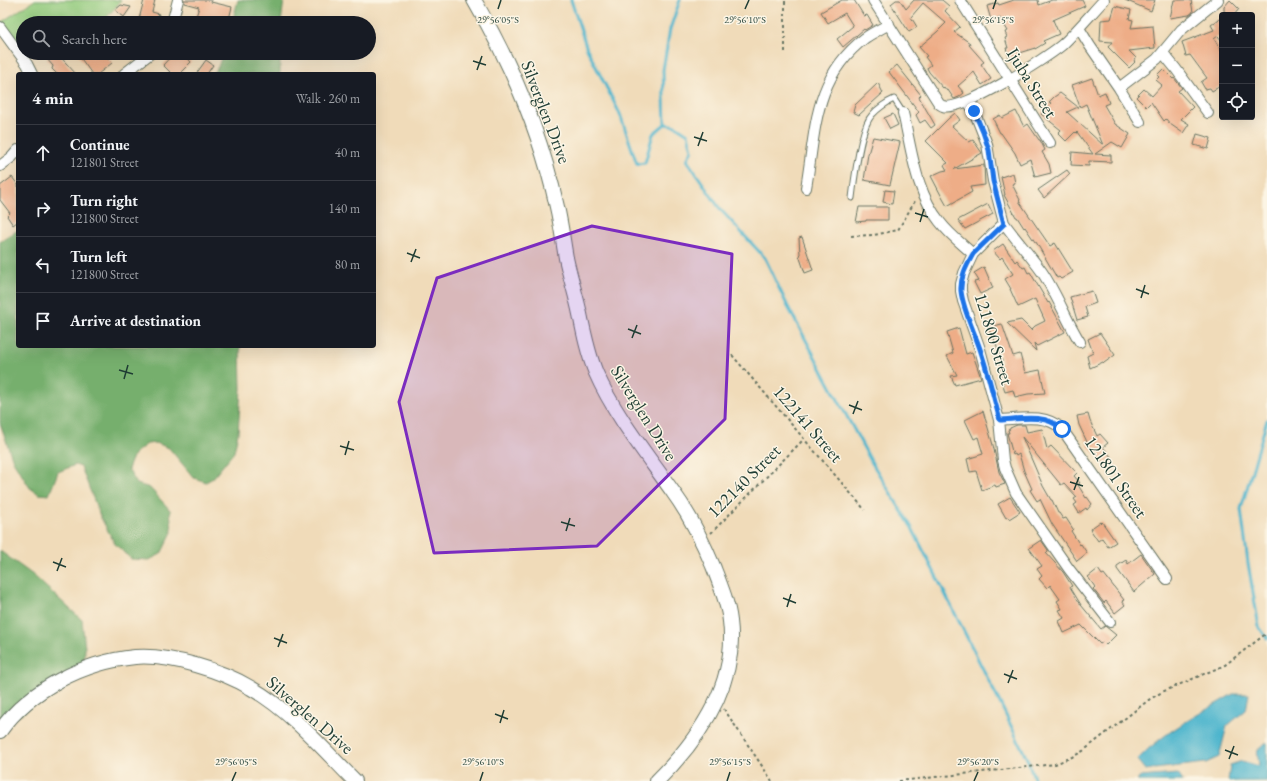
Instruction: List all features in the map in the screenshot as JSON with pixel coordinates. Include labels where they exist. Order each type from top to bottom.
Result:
[{"type":"street","points":[[174,16],[178,0]]},
{"type":"street","name":"Silverglen Drive","points":[[474,0],[498,43],[520,88],[535,129],[551,180],[567,260],[588,348],[596,372],[612,404],[683,506],[703,541],[724,597],[730,621],[731,649],[728,669],[717,698],[700,729],[685,750],[657,781]]},
{"type":"street","points":[[873,0],[938,102],[943,106],[949,107],[968,102],[1048,56],[1063,44],[1104,0]]},
{"type":"street","name":"Ijuba Street","points":[[961,0],[1050,143]]},
{"type":"street","points":[[1119,88],[1145,69],[1163,52],[1181,30],[1218,0]]},
{"type":"street","points":[[806,188],[817,115],[822,97],[830,78],[851,50],[866,38],[889,24]]},
{"type":"street","points":[[0,27],[16,49]]},
{"type":"street","points":[[1079,28],[1140,122]]},
{"type":"street","points":[[1163,52],[1208,114]]},
{"type":"street","points":[[24,60],[31,72]]},
{"type":"street","points":[[127,72],[142,60]]},
{"type":"street","points":[[968,102],[974,111],[987,144],[993,181],[1004,224],[1042,272],[1057,297],[1071,328],[1080,342]]},
{"type":"street","points":[[902,113],[916,174],[921,191],[930,209],[940,223],[973,254]]},
{"type":"street","points":[[0,166],[16,152]]},
{"type":"street","name":"121800 Street","points":[[1004,224],[973,254],[964,273],[961,284],[963,301],[980,350],[1000,420],[1003,460],[1008,478],[1016,493],[1069,569],[1110,622]]},
{"type":"street","name":"121801 Street","points":[[1000,420],[1042,418],[1058,425],[1167,579]]},
{"type":"street","name":"Silverglen Drive","points":[[0,731],[22,706],[56,682],[86,668],[117,659],[156,657],[204,668],[242,682],[252,688],[276,705],[296,723],[355,781]]},
{"type":"lane","points":[[852,198],[862,139],[869,118],[872,114],[894,99],[902,113]]},
{"type":"path","points":[[785,0],[785,52]]},
{"type":"path","points":[[851,236],[874,235],[898,230],[921,191]]},
{"type":"path","name":"122141 Street","points":[[732,355],[865,510]]},
{"type":"path","name":"122140 Street","points":[[703,541],[804,439]]},
{"type":"path","points":[[899,781],[1024,766],[1055,764],[1072,757],[1088,747],[1150,699],[1162,692],[1225,665],[1267,634]]},
{"type":"path","points":[[717,698],[772,781]]},
{"type":"highlighted area","points":[[592,226],[732,254],[725,419],[597,546],[434,553],[399,402],[437,278]]},
{"type":"green space","points":[[35,0],[121,0],[108,16],[16,16],[16,46],[0,23]]},
{"type":"green space","points":[[238,0],[284,0],[282,16],[234,16]]},
{"type":"green space","points":[[220,60],[280,60],[280,72],[214,72]]},
{"type":"green space","points":[[16,231],[16,348],[240,348],[241,389],[238,433],[234,452],[213,478],[206,482],[194,478],[169,448],[156,443],[147,444],[134,454],[128,469],[137,484],[150,488],[170,510],[172,532],[161,554],[149,560],[131,559],[115,544],[100,516],[81,467],[75,465],[58,472],[49,495],[39,494],[30,488],[13,461],[0,423],[0,242]]},
{"type":"green space","points":[[0,551],[33,575],[82,620],[85,648],[84,669],[0,729]]},
{"type":"water","points":[[1233,694],[1249,694],[1246,710],[1227,726],[1219,757],[1206,763],[1145,770],[1137,760],[1159,740],[1195,716]]},
{"type":"water","points":[[1267,743],[1267,781],[1228,781],[1230,765],[1242,761],[1259,766],[1257,750]]},
{"type":"water","points":[[1178,774],[1183,781],[1137,781],[1140,777]]},
{"type":"building","points":[[144,0],[155,0],[152,12],[159,14],[158,16],[140,16]]},
{"type":"building","points":[[184,0],[212,0],[211,2],[232,7],[230,16],[196,16],[199,7],[184,3]]},
{"type":"building","points":[[842,0],[854,0],[864,16],[867,15],[873,25],[865,30],[864,29],[843,47],[837,39],[853,26],[845,13],[828,23],[821,12]]},
{"type":"building","points":[[896,0],[900,0],[906,9],[914,0],[942,0],[949,6],[945,11],[960,27],[954,32],[970,43],[969,45],[984,62],[981,64],[991,79],[982,85],[974,72],[958,86],[964,93],[954,99],[948,90],[947,91],[944,87],[943,88],[929,72],[927,68],[931,65],[925,57],[927,56],[919,47],[946,23],[923,3],[911,17],[917,27],[909,32],[891,4]]},
{"type":"building","points":[[1014,0],[1038,0],[1039,5],[1052,0],[1082,0],[1085,6],[1053,20],[1059,34],[1043,41],[1045,43],[1035,49],[1019,53],[1020,57],[1012,60],[1011,57],[1009,57],[1006,48],[1008,48],[1005,32],[1008,31],[1000,18],[991,20],[987,6],[998,3],[999,5]]},
{"type":"building","points":[[1125,0],[1155,0],[1151,11]]},
{"type":"building","points":[[1174,0],[1191,0],[1193,12],[1189,15],[1170,18]]},
{"type":"building","points":[[1230,0],[1239,9],[1236,12],[1225,12],[1224,7]]},
{"type":"building","points":[[121,5],[131,7],[125,16],[115,10]]},
{"type":"building","points":[[1115,6],[1131,10],[1129,19],[1133,20],[1131,28],[1153,26],[1155,48],[1129,51],[1136,58],[1134,61],[1135,62],[1129,68],[1108,47],[1112,42],[1100,41],[1101,20],[1111,19]]},
{"type":"building","points":[[1219,19],[1219,37],[1218,36],[1214,39],[1219,46],[1219,87],[1212,91],[1210,88],[1205,89],[1201,82],[1207,78],[1190,55],[1186,56],[1182,42],[1214,30],[1211,25]]},
{"type":"building","points":[[48,60],[63,60],[74,72],[55,72],[52,69],[53,66]]},
{"type":"building","points":[[82,60],[110,60],[112,63],[101,72],[91,72]]},
{"type":"building","points":[[168,60],[189,60],[191,62],[181,72],[170,72],[163,65]]},
{"type":"building","points":[[206,60],[213,65],[208,72],[197,72]]},
{"type":"building","points":[[897,65],[921,95],[919,97],[935,125],[931,128],[925,120],[920,123],[916,115],[919,112],[889,72]]},
{"type":"building","points":[[1163,69],[1173,79],[1174,78],[1182,88],[1178,91],[1193,107],[1181,119],[1189,124],[1183,133],[1170,124],[1166,119],[1164,121],[1151,102],[1146,107],[1136,97],[1144,89],[1152,96],[1162,85],[1156,80],[1159,77],[1157,75]]},
{"type":"building","points":[[1092,78],[1098,95],[1105,92],[1109,103],[1104,105],[1115,124],[1130,134],[1122,148],[1112,142],[1095,154],[1111,155],[1111,162],[1089,161],[1089,166],[1071,165],[1072,152],[1093,154],[1077,132],[1075,132],[1066,141],[1058,133],[1061,130],[1041,114],[1051,103],[1049,102],[1060,93],[1078,107],[1067,112],[1103,145],[1086,104],[1080,107],[1072,85]]},
{"type":"building","points":[[878,83],[883,93],[859,115],[853,112],[855,105]]},
{"type":"building","points":[[1016,111],[1024,127],[1028,124],[1040,140],[1045,150],[1042,152],[1049,164],[1051,173],[1035,177],[1030,159],[1020,164],[1015,153],[1000,133],[993,119],[1000,115],[1002,118]]},
{"type":"building","points":[[955,113],[960,120],[952,126],[969,142],[973,140],[982,153],[954,169],[984,165],[985,185],[970,187],[972,192],[947,206],[931,176],[947,170],[944,165],[948,163],[926,141]]},
{"type":"building","points":[[893,114],[898,125],[890,129],[884,118]]},
{"type":"building","points":[[1197,134],[1211,138],[1208,149],[1194,145]]},
{"type":"building","points":[[873,137],[900,142],[890,185],[864,180],[868,154]]},
{"type":"building","points":[[1067,170],[1070,174],[1044,198],[1038,190]]},
{"type":"building","points":[[1013,173],[1015,183],[1012,184],[1020,200],[1019,201],[1050,246],[1055,243],[1073,272],[1061,279],[1059,277],[1057,278],[1036,242],[1016,217],[1004,195],[1001,177]]},
{"type":"building","points":[[12,177],[16,182],[16,223],[13,225],[7,216],[10,213],[0,200],[0,186]]},
{"type":"building","points":[[885,190],[894,191],[892,204],[883,202]]},
{"type":"building","points":[[988,204],[993,214],[965,229],[958,220]]},
{"type":"building","points":[[859,207],[888,207],[888,220],[866,220],[856,222]]},
{"type":"building","points":[[802,237],[813,270],[805,273],[799,255],[799,238]]},
{"type":"building","points":[[1003,244],[1015,262],[1017,260],[1023,268],[1025,267],[1028,273],[1030,272],[1048,303],[1049,302],[1065,332],[1037,346],[1034,343],[1036,351],[1007,323],[1021,320],[1031,330],[1035,326],[1045,321],[1035,299],[1018,307],[1011,289],[1005,279],[1013,274],[1002,257],[1000,259],[993,251]]},
{"type":"building","points":[[984,267],[993,288],[980,294],[974,282],[979,281],[974,273]]},
{"type":"building","points":[[1092,291],[1096,303],[1085,307],[1088,317],[1077,320],[1070,297]]},
{"type":"building","points":[[1002,324],[1013,356],[1020,354],[1025,373],[1040,370],[1045,393],[1028,394],[1015,397],[1013,390],[1005,392],[1000,363],[1003,363],[994,338],[991,338],[989,327]]},
{"type":"building","points":[[959,328],[966,354],[972,352],[981,378],[955,385],[951,376],[957,375],[947,356],[953,353],[947,332]]},
{"type":"building","points":[[1100,333],[1115,355],[1104,363],[1103,362],[1090,368],[1087,356],[1093,353],[1088,339]]},
{"type":"building","points":[[983,411],[999,472],[1005,484],[996,487],[995,485],[982,490],[976,471],[970,472],[967,459],[983,454],[978,437],[974,439],[965,420]]},
{"type":"building","points":[[1088,414],[1097,436],[1100,434],[1108,443],[1103,447],[1112,458],[1105,465],[1087,445],[1088,444],[1079,425],[1077,416]]},
{"type":"building","points":[[1017,425],[1025,425],[1027,432],[1042,429],[1047,449],[1051,446],[1077,473],[1074,476],[1080,483],[1078,485],[1086,498],[1087,497],[1092,504],[1087,510],[1086,508],[1079,513],[1074,505],[1077,503],[1074,499],[1077,497],[1064,483],[1061,485],[1022,437],[1043,486],[1058,513],[1063,519],[1066,518],[1073,529],[1071,531],[1087,553],[1077,561],[1052,524],[1040,499],[1037,501],[1030,490],[1032,489],[1024,471],[1019,454],[1016,456],[1015,454],[1013,455],[1007,433],[1009,433],[1008,430],[1010,428]]},
{"type":"building","points":[[1010,497],[1020,512],[1009,519],[1008,517],[1006,518],[998,504]]},
{"type":"building","points":[[1102,522],[1116,542],[1108,547],[1102,538],[1098,541],[1090,529]]},
{"type":"building","points":[[1041,540],[1048,550],[1046,553],[1063,572],[1081,605],[1101,629],[1105,626],[1116,635],[1106,645],[1103,642],[1100,644],[1081,625],[1064,633],[1059,621],[1064,618],[1059,610],[1062,609],[1057,601],[1060,599],[1050,585],[1047,588],[1039,579],[1042,576],[1037,569],[1042,566],[1029,548]]},
{"type":"building","points":[[1141,554],[1155,574],[1134,592],[1117,569],[1117,566],[1126,560],[1128,564]]},
{"type":"building","points":[[1098,569],[1102,575],[1104,574],[1124,600],[1122,601],[1125,605],[1115,613],[1106,601],[1104,603],[1093,589],[1095,587],[1088,577]]},
{"type":"waterway","points":[[571,0],[587,49],[620,114],[637,164],[645,163],[653,134],[665,124],[676,126],[688,134],[692,150],[687,160],[720,209],[765,258],[787,305],[872,463],[912,528],[999,701],[1028,761],[1035,781]]},
{"type":"waterway","points":[[665,124],[663,70],[670,29],[680,0]]},
{"type":"waterway","points":[[1267,420],[1241,509],[1248,563],[1259,627],[1267,638]]},
{"type":"route","points":[[974,111],[989,150],[996,196],[1004,224],[973,254],[970,259],[961,284],[963,301],[980,350],[1000,420],[1042,418],[1053,422],[1062,429]]}]
